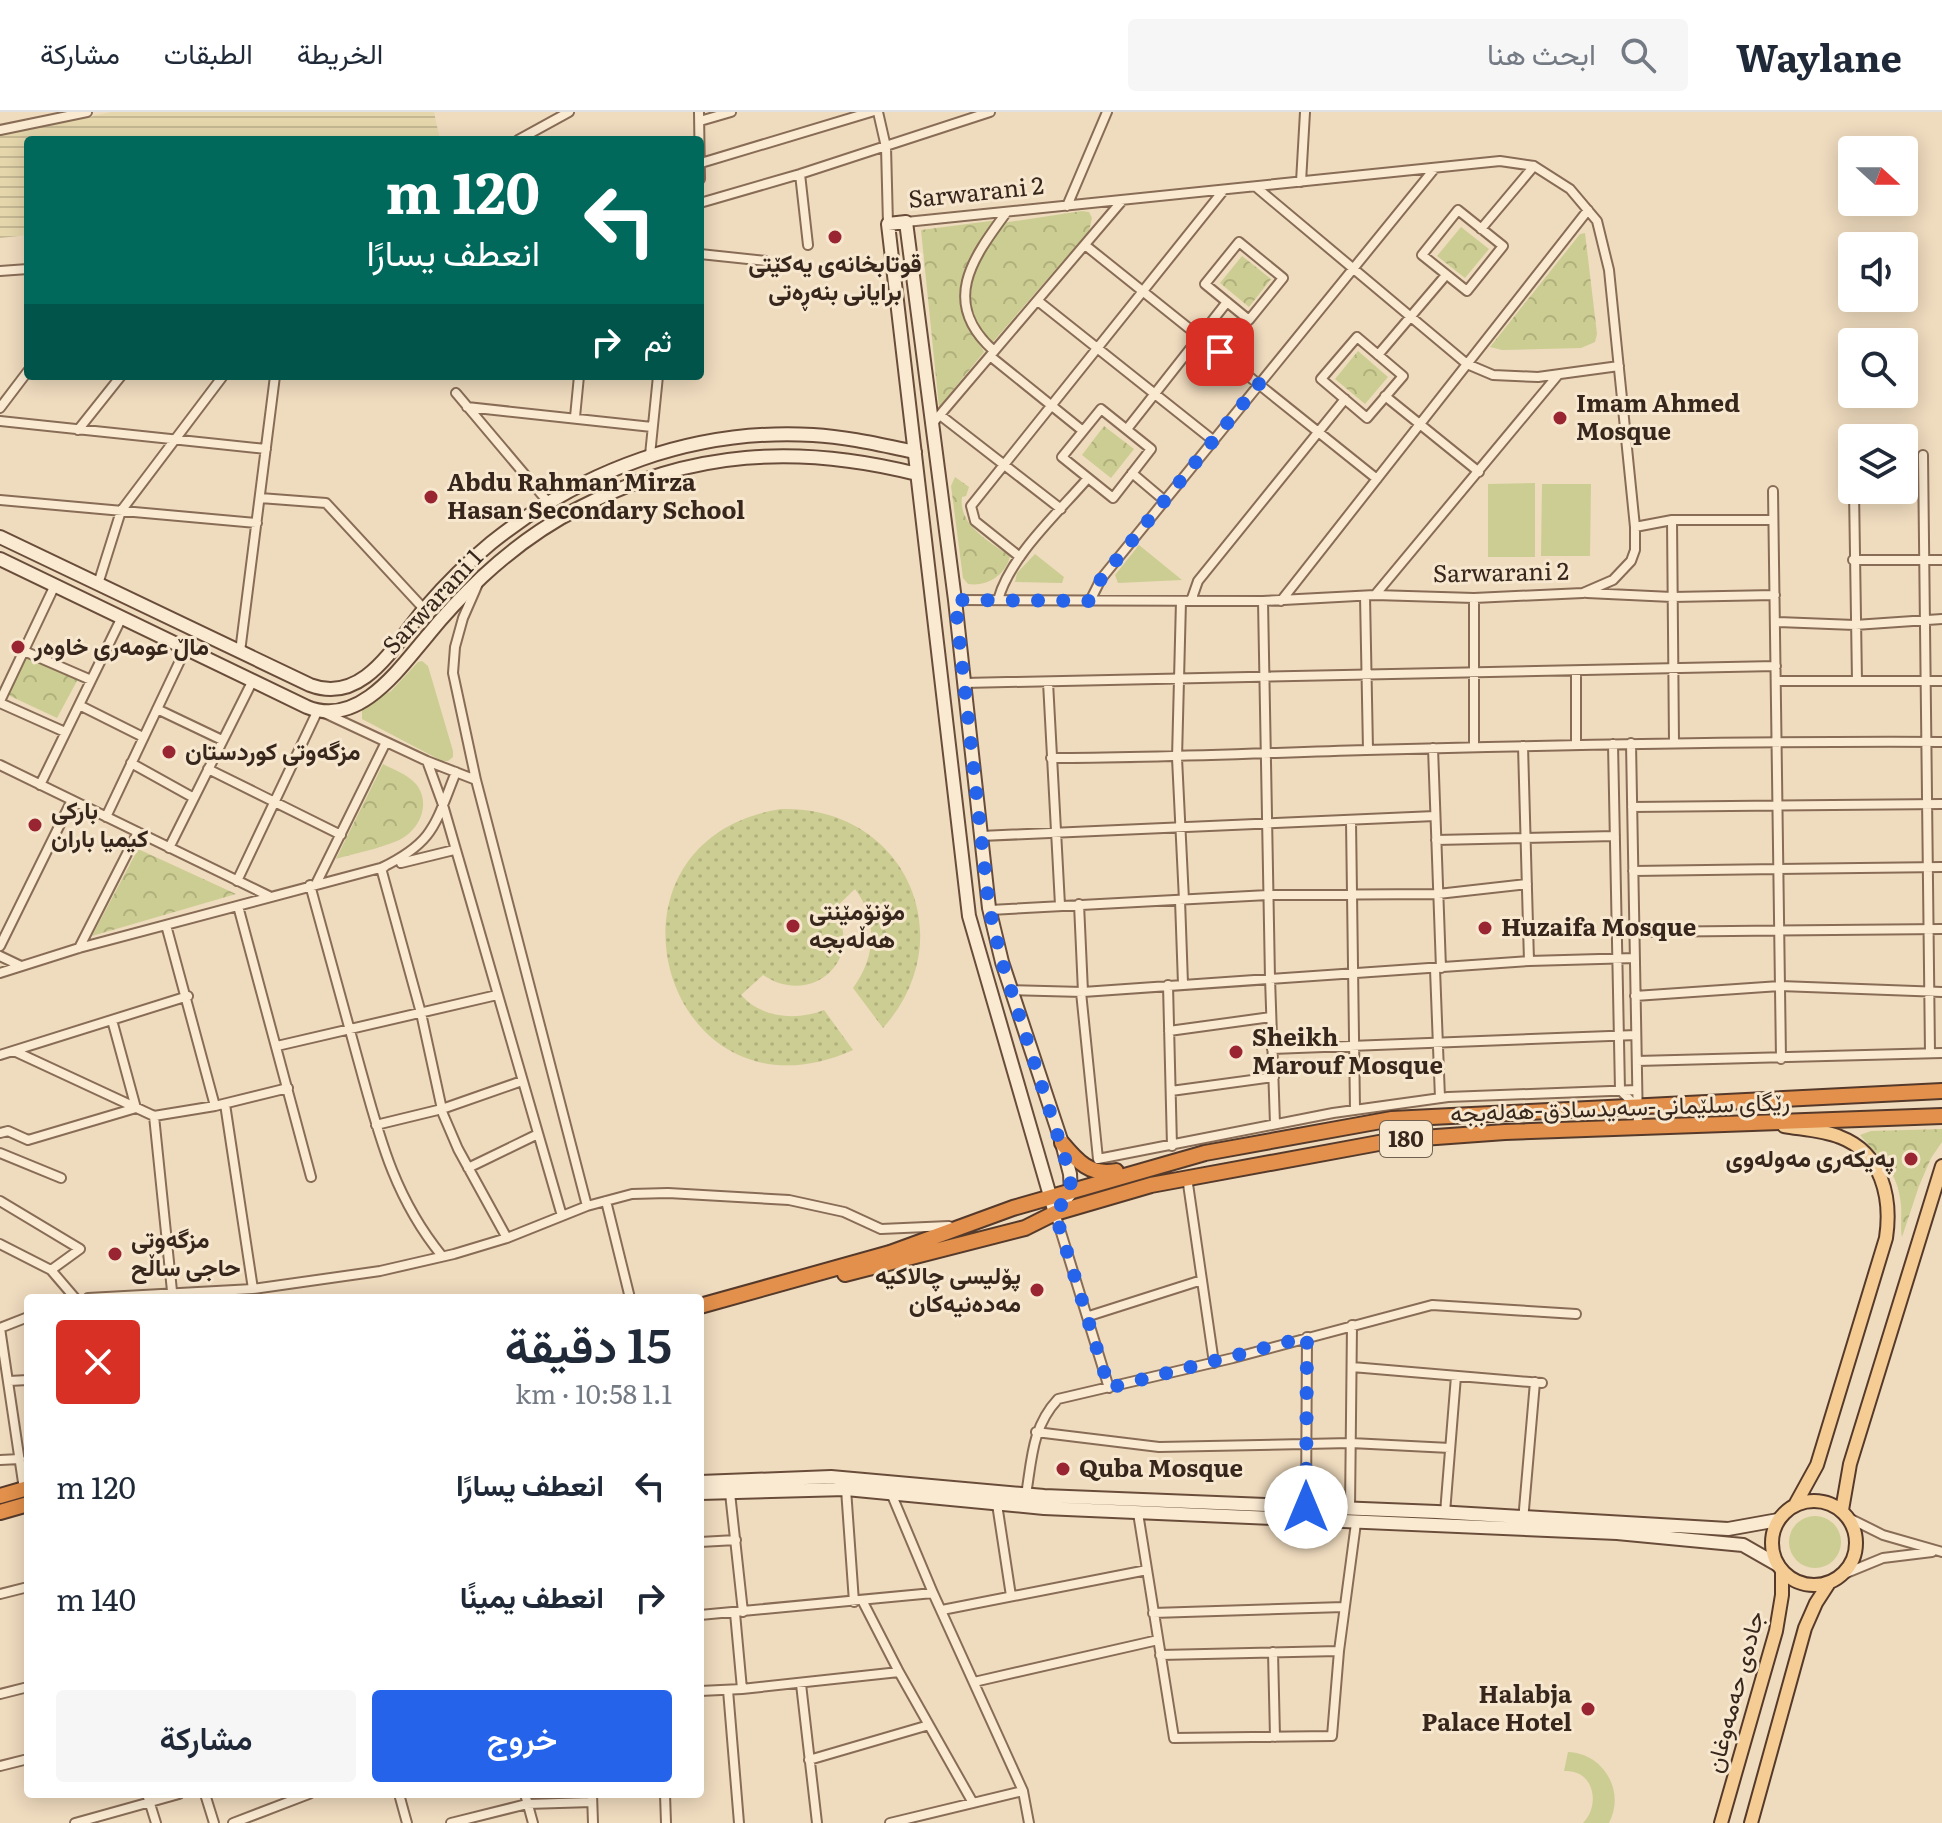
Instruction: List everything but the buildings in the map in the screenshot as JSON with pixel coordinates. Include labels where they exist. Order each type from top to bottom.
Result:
[{"type":"highway","name":"رێگای سلێمانی-سەیدسادق-هەلەبجە","points":[[1071,1192],[1187,1158],[1392,1119],[1942,1091]]},
{"type":"highway","name":"رێگای سلێمانی-سەیدسادق-هەلەبجە","points":[[704,1311],[1025,1228],[1098,1199],[1187,1177],[1395,1140],[1505,1132],[1942,1116]]},
{"type":"highway","points":[[1062,1143],[1082,1165],[1101,1173],[1187,1158]]},
{"type":"highway","name":"180","points":[[704,1305],[890,1253],[1071,1192]]},
{"type":"highway","points":[[0,1496],[24,1489]]},
{"type":"highway","points":[[0,1512],[24,1506]]},
{"type":"main road","name":"Sarwarani 2","points":[[888,224],[906,222]]},
{"type":"main road","points":[[906,222],[937,419],[990,910],[1011,990],[1070,1174],[1071,1192],[1056,1218]]},
{"type":"main road","points":[[888,224],[969,916],[1056,1218]]},
{"type":"main road","points":[[0,537],[310,685],[336,690],[356,683],[377,668],[424,609],[460,570],[489,545],[548,502],[650,455],[718,438],[811,435],[858,440],[915,452]]},
{"type":"main road","name":"Sarwarani 1","points":[[318,710],[345,709],[379,689],[480,578],[540,531],[598,498],[691,467],[758,457],[835,457],[917,474]]},
{"type":"main road","points":[[589,482],[598,498]]},
{"type":"main road","points":[[0,559],[318,710]]},
{"type":"main road","points":[[145,628],[154,611]]},
{"type":"main road","points":[[956,805],[978,804]]},
{"type":"main road","points":[[704,1493],[846,1489],[891,1493],[1026,1495],[1252,1511],[1356,1523],[1728,1529],[1778,1520],[1795,1505],[1817,1465],[1886,1238],[1889,1217],[1884,1182],[1863,1149],[1839,1136],[1773,1124]]},
{"type":"main road","points":[[1845,1514],[1850,1464],[1942,1166]]},
{"type":"main road","points":[[704,1482],[831,1477],[997,1504],[1138,1513],[1350,1508],[1445,1513],[1529,1525]]},
{"type":"main road","points":[[1617,1528],[1733,1543],[1753,1549],[1803,1584],[1816,1586],[1829,1583],[1844,1574],[1856,1553],[1855,1529],[1845,1514],[1819,1500],[1795,1505]]},
{"type":"main road","points":[[1778,1520],[1772,1542],[1780,1568]]},
{"type":"main road","name":"جادەی حەمەوغان","points":[[1721,1823],[1776,1631],[1782,1595],[1780,1568]]},
{"type":"main road","name":"جادەی حەمەوغان","points":[[1751,1823],[1805,1628],[1829,1583]]},
{"type":"street","points":[[0,130],[87,112]]},
{"type":"street","points":[[525,136],[569,112]]},
{"type":"street","points":[[700,136],[699,116],[731,112]]},
{"type":"street","points":[[704,162],[871,112]]},
{"type":"street","points":[[878,112],[886,147],[888,224]]},
{"type":"street","points":[[704,202],[990,112]]},
{"type":"street","points":[[1067,206],[1107,112]]},
{"type":"street","points":[[1301,182],[1305,112]]},
{"type":"street","name":"Sarwarani 2","points":[[906,222],[1500,161],[1534,166],[1570,189],[1597,221],[1609,270],[1635,527],[1635,550],[1631,561],[1613,580],[1583,593],[1474,598],[1375,595],[1281,601],[955,600]]},
{"type":"street","points":[[1481,229],[1534,166]]},
{"type":"street","points":[[1090,601],[1101,579],[1435,168]]},
{"type":"street","points":[[800,174],[808,245]]},
{"type":"street","points":[[1256,187],[1467,364],[1493,375],[1538,377],[1619,366]]},
{"type":"street","points":[[1020,557],[975,521],[971,506],[1223,191]]},
{"type":"street","points":[[1061,509],[937,419],[1121,202]]},
{"type":"street","points":[[1458,210],[1503,246],[1467,291],[1446,275],[1422,255],[1458,210]]},
{"type":"street","points":[[1281,601],[1588,210]]},
{"type":"street","points":[[1006,213],[974,258],[965,303],[975,331],[992,354],[1083,431]]},
{"type":"street","points":[[1239,242],[1283,278],[1249,320],[1227,302],[1205,284],[1239,242]]},
{"type":"street","points":[[1085,245],[1377,479]]},
{"type":"street","points":[[704,254],[766,261]]},
{"type":"street","points":[[0,271],[24,269]]},
{"type":"street","points":[[1378,355],[1446,275]]},
{"type":"street","points":[[1038,301],[1214,441]]},
{"type":"street","points":[[1127,429],[1227,302]]},
{"type":"street","points":[[1357,337],[1403,376],[1385,396],[1367,418],[1321,379],[1357,337]]},
{"type":"street","points":[[1375,595],[1558,374]]},
{"type":"street","points":[[0,408],[24,376]]},
{"type":"street","points":[[78,430],[118,380]]},
{"type":"street","points":[[98,584],[121,511],[220,380]]},
{"type":"street","points":[[240,652],[275,380]]},
{"type":"street","points":[[575,417],[579,380]]},
{"type":"street","points":[[650,455],[658,380]]},
{"type":"street","points":[[456,393],[548,502]]},
{"type":"street","points":[[1385,396],[1479,472]]},
{"type":"street","points":[[1191,601],[1198,581],[1345,399]]},
{"type":"street","points":[[467,407],[652,427]]},
{"type":"street","points":[[1101,409],[1151,449],[1113,498],[1062,457],[1083,431],[1101,409]]},
{"type":"street","points":[[0,421],[266,449]]},
{"type":"street","points":[[1923,455],[1930,1053]]},
{"type":"street","points":[[1132,473],[1165,501]]},
{"type":"street","points":[[998,600],[1002,583],[1020,557],[1088,478]]},
{"type":"street","points":[[1773,491],[1781,1059]]},
{"type":"street","points":[[260,498],[326,503],[424,609]]},
{"type":"street","points":[[0,500],[257,523]]},
{"type":"street","points":[[1854,504],[1857,681]]},
{"type":"street","points":[[1672,520],[1674,743]]},
{"type":"street","points":[[1635,527],[1672,520],[1773,520]]},
{"type":"street","points":[[1853,560],[1942,560]]},
{"type":"street","points":[[480,578],[463,618],[455,647],[453,673],[476,780],[587,1206]]},
{"type":"street","points":[[55,585],[0,702],[65,732]]},
{"type":"street","points":[[1583,593],[1672,597],[1775,595]]},
{"type":"street","points":[[1365,596],[1368,750]]},
{"type":"street","points":[[1474,598],[1474,747]]},
{"type":"street","points":[[1181,601],[1177,758],[1183,984]]},
{"type":"street","points":[[1263,601],[1275,1124]]},
{"type":"street","points":[[40,785],[122,617]]},
{"type":"street","points":[[1775,622],[1855,625],[1942,619]]},
{"type":"street","points":[[106,817],[186,648]]},
{"type":"street","points":[[24,651],[91,680]]},
{"type":"street","points":[[964,683],[1776,666]]},
{"type":"street","points":[[1576,671],[1576,745]]},
{"type":"street","points":[[169,848],[253,680]]},
{"type":"street","points":[[1776,681],[1942,681]]},
{"type":"street","points":[[1048,682],[1060,905]]},
{"type":"street","points":[[79,705],[143,737]]},
{"type":"street","points":[[157,709],[222,740]]},
{"type":"street","points":[[237,881],[318,710],[427,761],[476,780]]},
{"type":"street","points":[[386,742],[313,885],[376,1125],[396,1185],[423,1233],[442,1256]]},
{"type":"street","points":[[1051,758],[1177,758],[1631,743],[1942,742]]},
{"type":"street","points":[[1631,743],[1638,1127]]},
{"type":"street","points":[[1613,744],[1620,1090],[1637,1107]]},
{"type":"street","points":[[1523,746],[1529,961]]},
{"type":"street","points":[[1433,748],[1440,1098]]},
{"type":"street","points":[[427,761],[443,805],[562,1216]]},
{"type":"street","points":[[131,763],[194,798]]},
{"type":"street","points":[[0,780],[3,767],[270,897]]},
{"type":"street","points":[[208,769],[341,835]]},
{"type":"street","points":[[381,868],[408,855],[435,827],[456,772]]},
{"type":"street","points":[[0,946],[72,800]]},
{"type":"street","points":[[1632,807],[1942,804]]},
{"type":"street","points":[[981,836],[1435,816]]},
{"type":"street","points":[[1351,821],[1355,1110]]},
{"type":"street","points":[[79,948],[138,832]]},
{"type":"street","points":[[1436,840],[1615,836]]},
{"type":"street","points":[[0,973],[79,948],[454,850]]},
{"type":"street","points":[[1633,871],[1942,867]]},
{"type":"street","points":[[381,868],[421,1013],[442,1109],[468,1168],[507,1238]]},
{"type":"street","points":[[990,910],[1268,895],[1438,894],[1527,884]]},
{"type":"street","points":[[1079,904],[1082,992],[1098,1159],[1275,1124],[1440,1098],[1637,1090]]},
{"type":"street","points":[[238,906],[311,1177]]},
{"type":"street","points":[[166,925],[220,1105],[253,1289]]},
{"type":"street","points":[[1634,932],[1942,929]]},
{"type":"street","points":[[0,956],[21,966]]},
{"type":"street","points":[[1011,990],[1082,992],[1529,961],[1635,958]]},
{"type":"street","points":[[1168,985],[1172,1146]]},
{"type":"street","points":[[1635,996],[1780,986],[1942,992]]},
{"type":"street","points":[[277,1046],[497,995]]},
{"type":"street","points":[[0,1055],[188,996]]},
{"type":"street","points":[[1169,1031],[1271,1017]]},
{"type":"street","points":[[112,1020],[136,1108]]},
{"type":"street","points":[[1272,1049],[1636,1035]]},
{"type":"street","points":[[14,1051],[154,1116],[220,1105],[288,1088]]},
{"type":"street","points":[[1637,1061],[1942,1053]]},
{"type":"street","points":[[1171,1091],[1274,1077]]},
{"type":"street","points":[[376,1125],[442,1109],[522,1081]]},
{"type":"street","points":[[3,1130],[28,1140],[136,1108]]},
{"type":"street","points":[[154,1116],[172,1291]]},
{"type":"street","points":[[468,1168],[538,1134]]},
{"type":"street","points":[[0,1153],[61,1178]]},
{"type":"street","points":[[1187,1177],[1214,1363]]},
{"type":"street","points":[[146,1294],[253,1289],[333,1280],[507,1238],[587,1206],[632,1194],[754,1197],[817,1205],[891,1230],[970,1225]]},
{"type":"street","points":[[0,1201],[80,1249],[51,1270]]},
{"type":"street","points":[[606,1201],[629,1294]]},
{"type":"street","points":[[1056,1218],[1109,1388]]},
{"type":"street","points":[[0,1244],[51,1270],[72,1294]]},
{"type":"street","points":[[1089,1316],[1202,1280]]},
{"type":"street","points":[[274,1287],[274,1294]]},
{"type":"street","points":[[1026,1495],[1036,1432],[1044,1414],[1058,1399],[1214,1363],[1432,1305],[1576,1314]]},
{"type":"street","points":[[24,1319],[0,1328],[24,1478]]},
{"type":"street","points":[[1350,1508],[1352,1325]]},
{"type":"street","points":[[1306,1507],[1307,1337]]},
{"type":"street","points":[[1352,1367],[1538,1383],[1529,1525]]},
{"type":"street","points":[[1445,1513],[1456,1376]]},
{"type":"street","points":[[9,1381],[24,1380]]},
{"type":"street","points":[[0,1397],[11,1394]]},
{"type":"street","points":[[1036,1432],[1159,1447],[1351,1443],[1450,1448]]},
{"type":"street","points":[[0,1460],[20,1459]]},
{"type":"street","points":[[846,1489],[858,1602],[973,1803]]},
{"type":"street","points":[[730,1493],[736,1540],[742,1689]]},
{"type":"street","points":[[891,1493],[1023,1791],[1029,1823]]},
{"type":"street","points":[[997,1504],[1011,1596]]},
{"type":"street","points":[[1138,1513],[1174,1738],[1332,1736],[1339,1651],[1356,1523]]},
{"type":"street","points":[[1845,1514],[1883,1535],[1940,1552]]},
{"type":"street","points":[[704,1542],[736,1540]]},
{"type":"street","points":[[1844,1574],[1883,1558],[1940,1552]]},
{"type":"street","points":[[942,1610],[1147,1570]]},
{"type":"street","points":[[0,1594],[24,1588]]},
{"type":"street","points":[[704,1615],[933,1593]]},
{"type":"street","points":[[1153,1613],[1344,1607]]},
{"type":"street","points":[[974,1682],[1158,1640]]},
{"type":"street","points":[[1160,1655],[1339,1651]]},
{"type":"street","points":[[1273,1652],[1275,1737]]},
{"type":"street","points":[[704,1691],[801,1684],[899,1672]]},
{"type":"street","points":[[801,1684],[817,1823]]},
{"type":"street","points":[[0,1694],[24,1688]]},
{"type":"street","points":[[728,1690],[739,1823]]},
{"type":"street","points":[[809,1760],[929,1725]]},
{"type":"street","points":[[0,1766],[24,1760]]},
{"type":"street","points":[[890,1823],[1023,1791]]},
{"type":"street","points":[[75,1823],[148,1798],[156,1823]]},
{"type":"street","points":[[206,1798],[214,1823]]},
{"type":"street","points":[[233,1823],[299,1798]]},
{"type":"street","points":[[400,1798],[407,1823]]},
{"type":"street","points":[[451,1823],[526,1799],[592,1798],[593,1823]]},
{"type":"street","points":[[665,1798],[666,1823]]},
{"type":"street","points":[[526,1799],[533,1823]]},
{"type":"shaded area","points":[[111,112],[434,112],[439,136],[24,136],[24,235],[0,238],[0,133]]},
{"type":"green space","points":[[1089,212],[1092,218],[1089,231],[992,343],[980,329],[971,299],[977,267],[992,237],[1002,223]]},
{"type":"green space","points":[[998,220],[973,256],[963,282],[963,309],[984,352],[939,407],[921,230]]},
{"type":"green space","points":[[1461,227],[1489,249],[1465,278],[1437,256]]},
{"type":"green space","points":[[1585,233],[1597,334],[1595,342],[1581,348],[1502,350],[1490,347],[1580,234]]},
{"type":"green space","points":[[1242,256],[1271,279],[1249,307],[1220,283]]},
{"type":"green space","points":[[1358,351],[1388,377],[1365,404],[1335,379]]},
{"type":"green space","points":[[1104,426],[1134,449],[1111,478],[1082,455]]},
{"type":"green space","points":[[955,477],[969,487],[966,496],[962,497],[962,507],[970,524],[1010,556],[1000,574],[982,584],[968,584],[963,578],[951,486]]},
{"type":"green space","points":[[1535,483],[1535,557],[1488,557],[1488,484]]},
{"type":"green space","points":[[1542,484],[1591,484],[1590,556],[1541,556]]},
{"type":"green space","points":[[1139,545],[1182,580],[1118,583],[1115,575]]},
{"type":"green space","points":[[1035,554],[1064,577],[1062,583],[1015,582],[1017,573]]},
{"type":"green space","points":[[26,655],[78,679],[57,718],[8,695]]},
{"type":"green space","points":[[422,661],[428,666],[453,751],[453,757],[448,761],[442,761],[362,719],[362,708],[391,691]]},
{"type":"green space","points":[[383,764],[416,784],[423,800],[421,817],[412,831],[397,841],[336,859]]},
{"type":"green space","points":[[781,809],[824,813],[860,829],[889,852],[908,882],[919,917],[919,954],[907,992],[883,1028],[853,988],[866,964],[871,938],[868,913],[855,889],[834,909],[842,928],[843,945],[839,961],[829,973],[815,982],[799,986],[781,984],[763,975],[741,995],[759,1009],[780,1015],[802,1016],[824,1010],[853,1050],[787,1065],[734,1053],[694,1020],[671,973],[666,922],[681,872],[719,832]]},
{"type":"green space","points":[[138,849],[236,894],[92,936]]},
{"type":"green space","points":[[1942,1129],[1942,1142],[1919,1186],[1902,1237],[1901,1205],[1896,1183],[1887,1166],[1860,1135],[1871,1131]]},
{"type":"green space","points":[[1815,1516],[1833,1524],[1841,1542],[1833,1560],[1815,1568],[1797,1560],[1789,1542],[1797,1524]]},
{"type":"green space","points":[[1568,1752],[1592,1759],[1608,1776],[1615,1799],[1609,1823],[1583,1823],[1592,1807],[1592,1790],[1582,1776],[1564,1771]]},
{"type":"place","name":"قوتابخانەی یەکێتی برایانی بنەڕەتی","points":[[835,237]]},
{"type":"place","name":"Imam Ahmed Mosque","points":[[1560,418]]},
{"type":"place","name":"Abdu Rahman Mirza Hasan Secondary School","points":[[431,497]]},
{"type":"place","name":"ماڵ عومەری خاوەر","points":[[18,647]]},
{"type":"place","name":"مزگەوتی کوردستان","points":[[169,752]]},
{"type":"place","name":"باركى كيميا باران","points":[[35,825]]},
{"type":"place","name":"مۆنۆمێنتی هەڵەبجە","points":[[793,926]]},
{"type":"place","name":"Huzaifa Mosque","points":[[1485,928]]},
{"type":"place","name":"Sheikh Marouf Mosque","points":[[1236,1052]]},
{"type":"place","name":"پەیکەری مەولەوی","points":[[1911,1159]]},
{"type":"place","name":"مزگەوتی حاجی ساڵح","points":[[115,1254]]},
{"type":"place","name":"پۆلیسی چالاکیە مەدەنیەکان","points":[[1037,1290]]},
{"type":"place","name":"Quba Mosque","points":[[1063,1469]]},
{"type":"place","name":"Halabja Palace Hotel","points":[[1588,1709]]},
{"type":"route","points":[[1220,352],[1259,384],[1101,579],[1090,601],[955,600],[989,908],[1002,962],[1070,1174],[1071,1192],[1055,1213],[1109,1388],[1307,1337],[1306,1507]]}]
